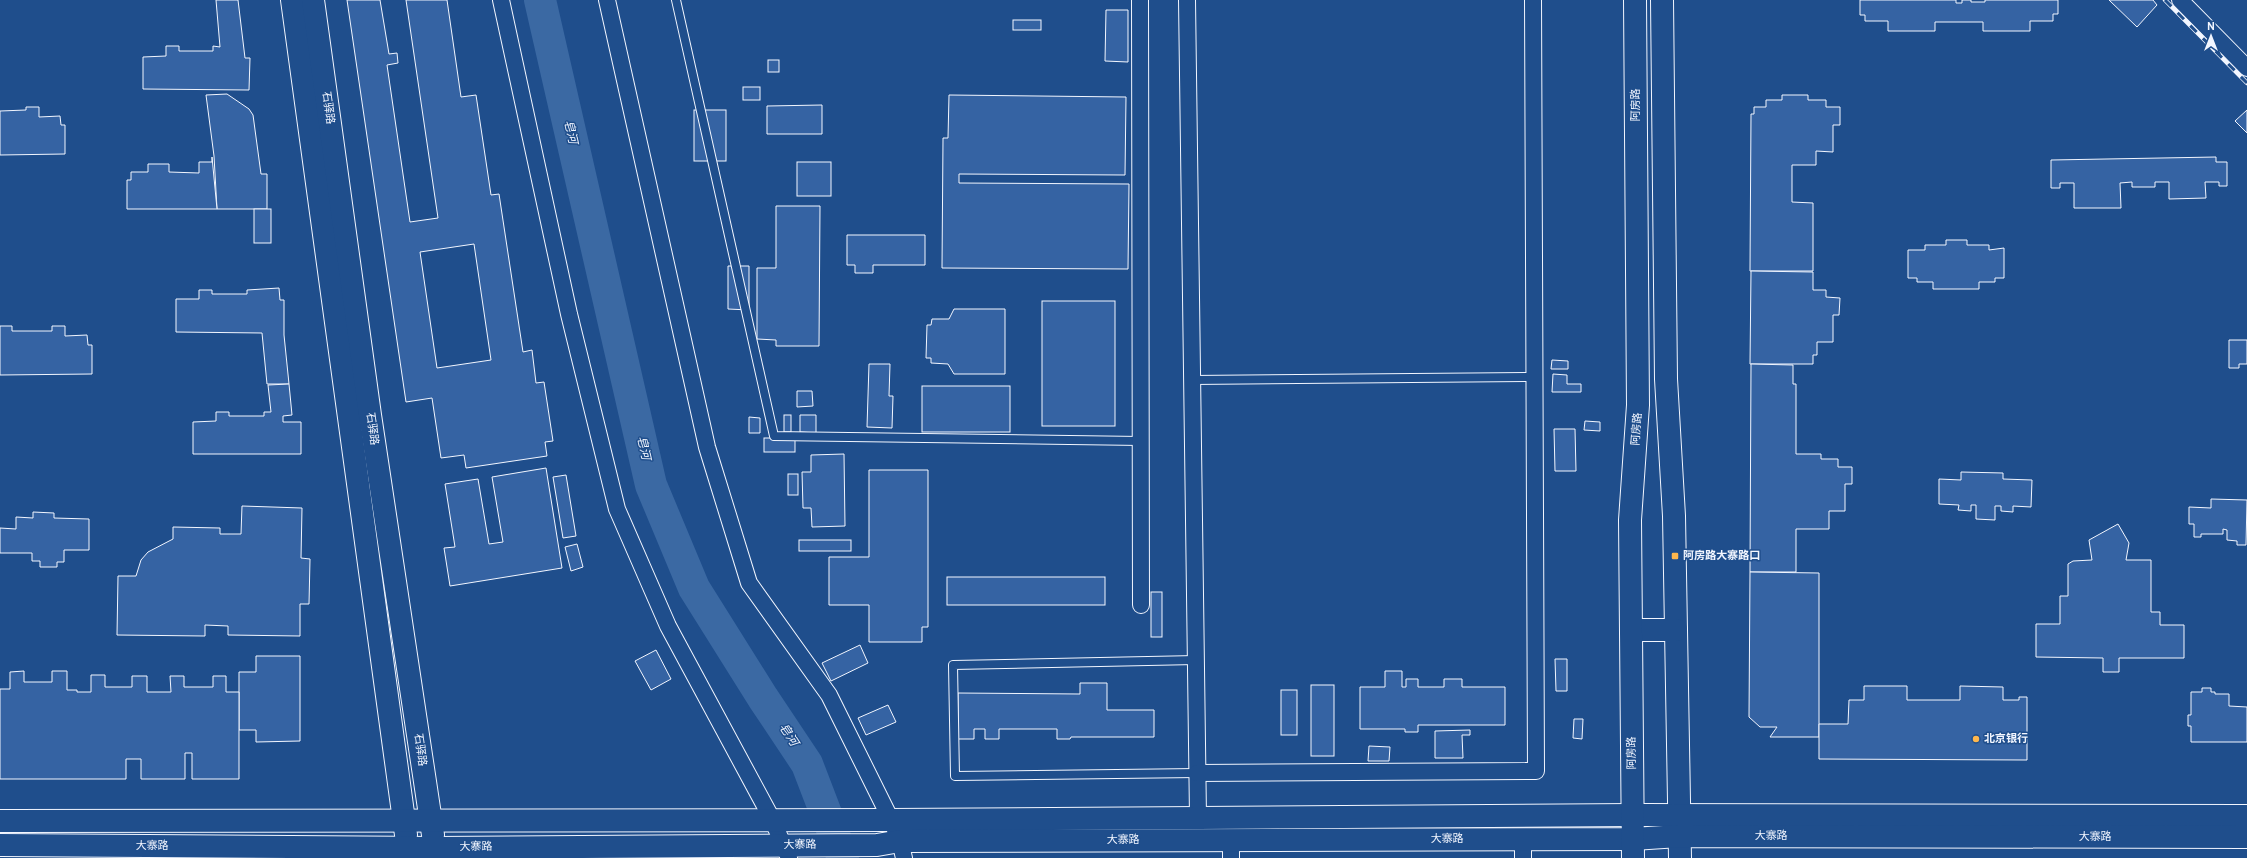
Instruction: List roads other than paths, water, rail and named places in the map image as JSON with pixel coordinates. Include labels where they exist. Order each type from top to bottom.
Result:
[{"type":"main road","name":"石驿路","points":[[292,0],[409,853]]},
{"type":"main road","name":"石驿路","points":[[313,0],[370,415],[436,853]]},
{"type":"main road","name":"阿房路","points":[[1633,848],[1630,520],[1638,405],[1635,0]]},
{"type":"main road","points":[[1662,0],[1666,380],[1674,516],[1680,858]]},
{"type":"main road","points":[[1631,630],[1676,630]]},
{"type":"main road","name":"大寨路","points":[[0,821],[891,820],[1633,815],[1679,826],[2247,837]]},
{"type":"main road","name":"大寨路","points":[[0,845],[409,853],[786,852],[811,845],[877,844],[902,849],[1633,848],[1679,826],[2247,816]]},
{"type":"street","points":[[501,0],[569,314],[616,508],[668,626],[772,819],[786,852]]},
{"type":"street","points":[[608,0],[707,447],[749,583],[829,694],[891,820],[902,849]]},
{"type":"street","points":[[1140,0],[1141,605]]},
{"type":"street","points":[[1187,0],[1198,817]]},
{"type":"street","points":[[1197,773],[1536,771],[1533,0]]},
{"type":"street","points":[[2180,0],[2247,68]]},
{"type":"lane","points":[[676,0],[774,436],[1141,441]]},
{"type":"lane","points":[[1192,380],[1534,376]]},
{"type":"lane","points":[[1196,660],[953,665],[953,697],[955,776],[1197,773]]},
{"type":"waterway","name":"皂河","points":[[540,0],[651,485],[694,588],[763,698],[807,764],[843,858]]},
{"type":"railway","points":[[2165,0],[2247,83]]},
{"type":"place","name":"阿房路大寨路口","points":[[1675,556]]},
{"type":"place","name":"北京银行","points":[[1976,739]]}]
